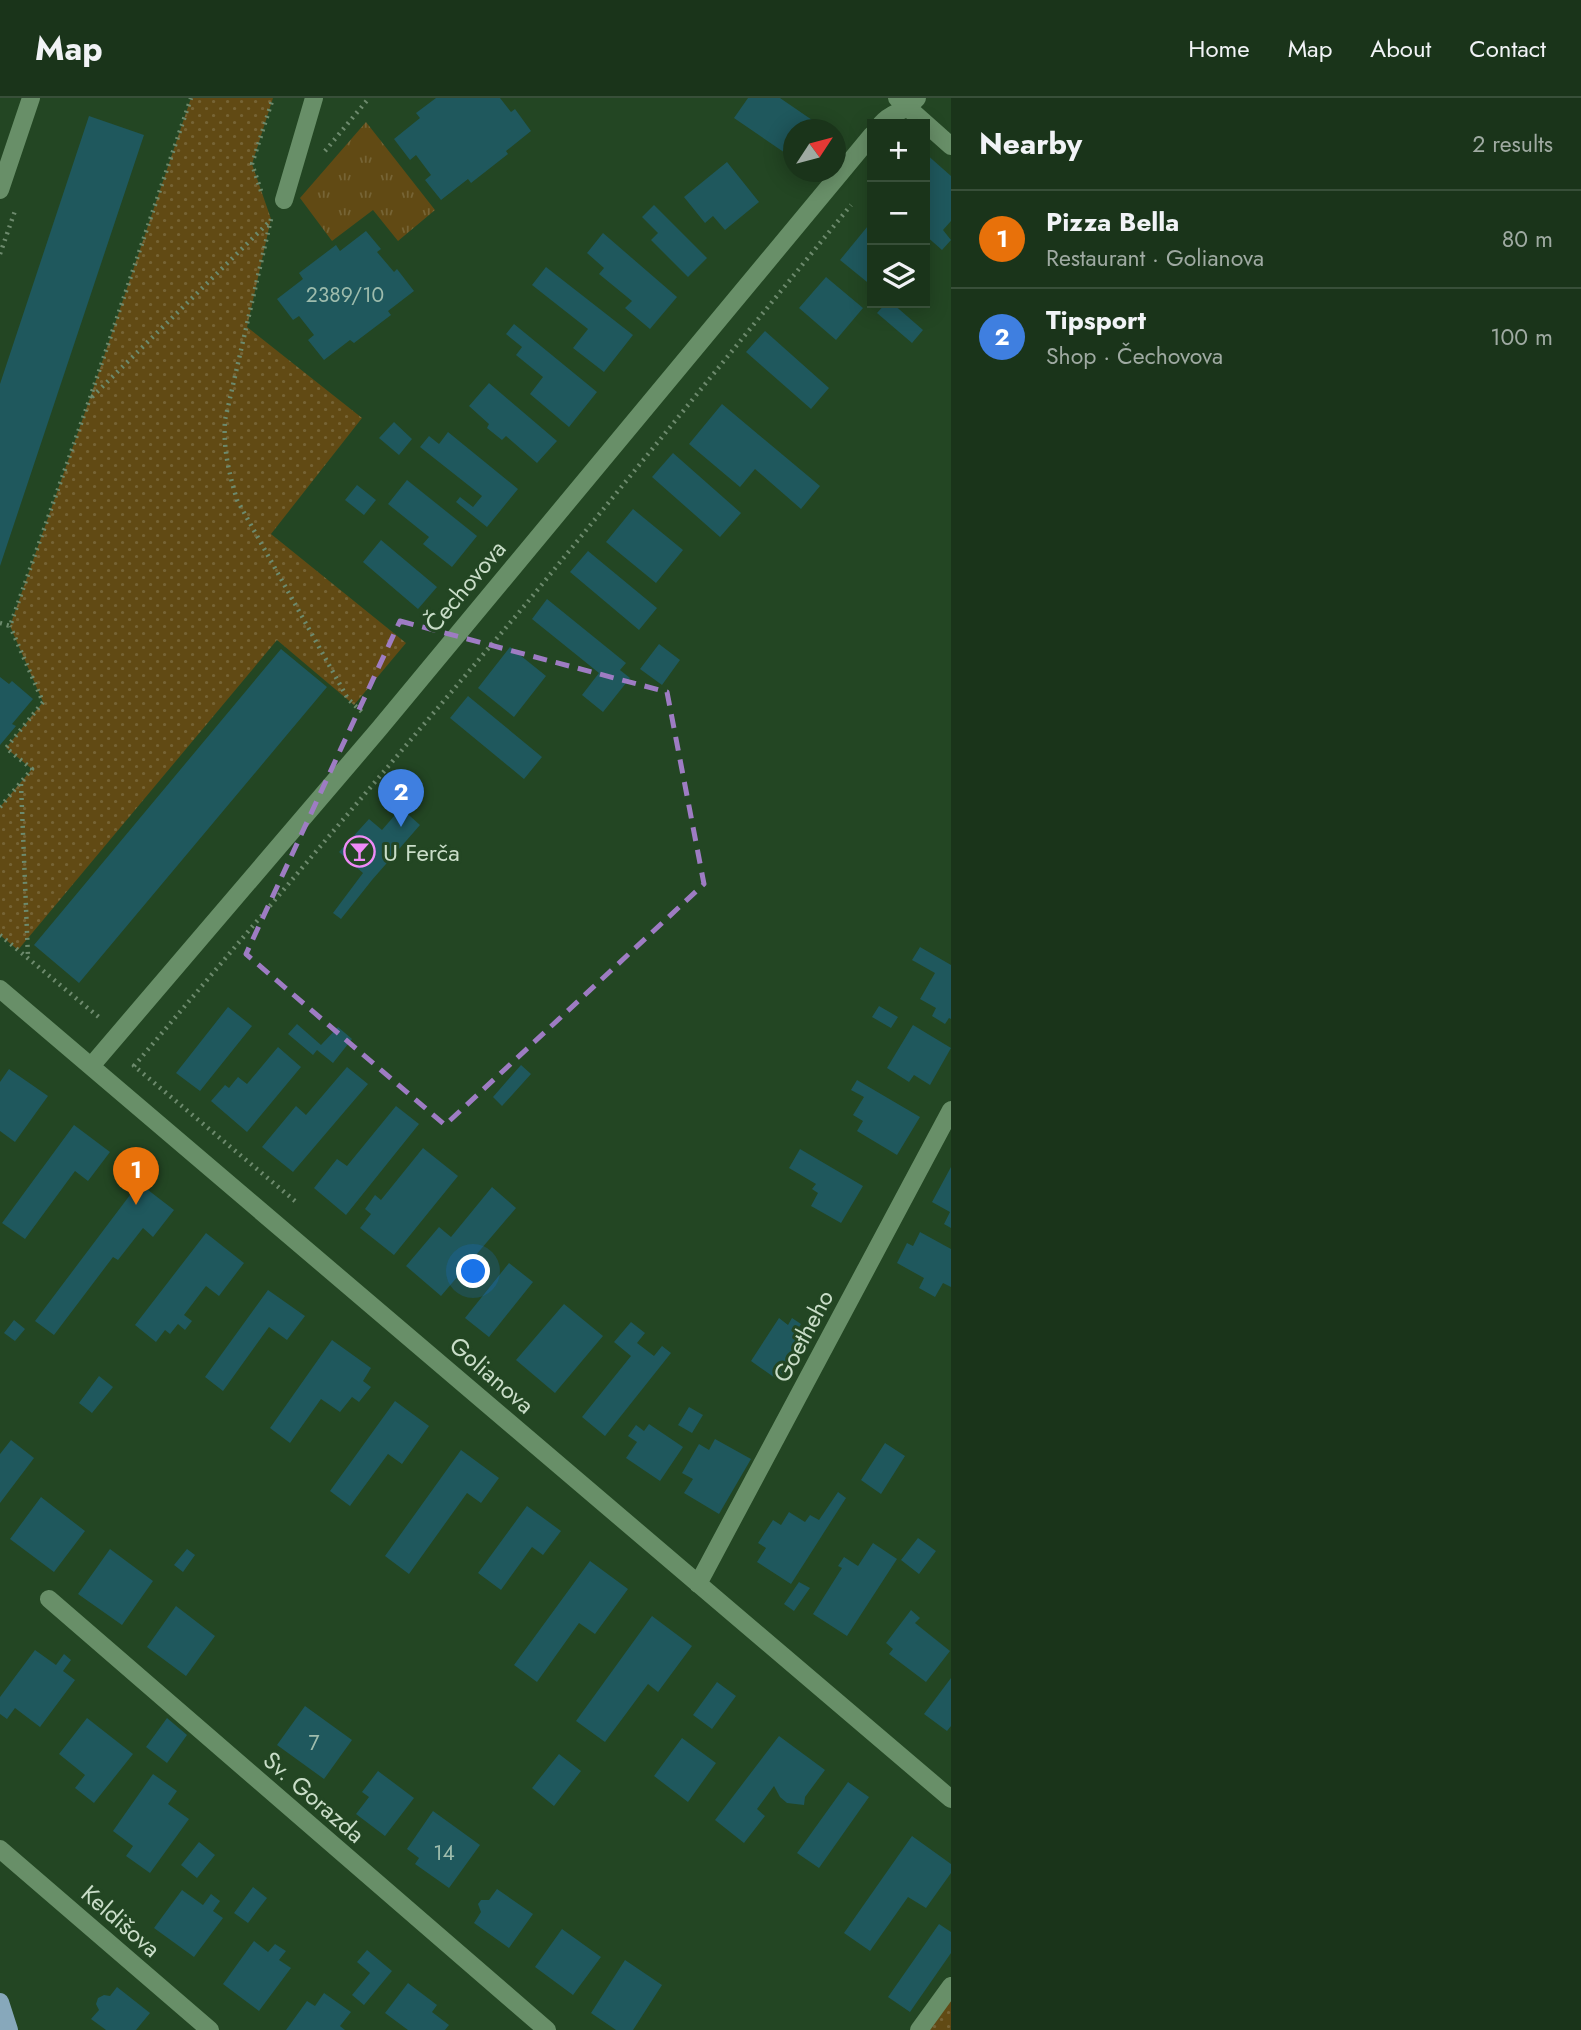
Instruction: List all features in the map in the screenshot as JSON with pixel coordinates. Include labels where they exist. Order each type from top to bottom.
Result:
[{"type":"main road","points":[[0,2003],[9,2030]]},
{"type":"street","points":[[0,190],[31,98]]},
{"type":"street","points":[[276,204],[314,98]]},
{"type":"street","points":[[885,119],[907,102],[951,146]]},
{"type":"street","name":"Čechovova","points":[[92,1065],[379,729],[867,141]]},
{"type":"street","name":"Golianova","points":[[0,989],[951,1800]]},
{"type":"street","name":"Goetheho","points":[[698,1584],[951,1110]]},
{"type":"street","name":"Sv. Gorazda","points":[[49,1599],[547,2030]]},
{"type":"street","name":"Keldišova","points":[[0,1849],[210,2030]]},
{"type":"street","points":[[919,2030],[951,1986]]},
{"type":"path","points":[[0,807],[32,769],[6,748],[43,702],[10,626],[191,98]]},
{"type":"path","points":[[264,197],[252,164],[273,98]]},
{"type":"path","points":[[318,159],[369,98]]},
{"type":"path","points":[[90,398],[271,219],[276,204]]},
{"type":"path","points":[[276,204],[225,420],[223,445],[227,466],[237,500],[348,699],[379,729]]},
{"type":"path","points":[[295,1201],[134,1066],[526,604],[850,205]]},
{"type":"path","points":[[0,623],[10,626]]},
{"type":"path","points":[[352,721],[360,710]]},
{"type":"path","points":[[21,782],[28,958]]},
{"type":"path","points":[[0,934],[103,1018]]},
{"type":"highlighted area","points":[[400,621],[667,692],[704,884],[445,1125],[246,954]]},
{"type":"green space","points":[[191,98],[273,98],[252,164],[271,219],[247,327],[362,418],[271,534],[406,643],[354,705],[277,640],[18,950],[0,935],[0,807],[32,769],[6,748],[43,702],[10,626]]},
{"type":"green space","points":[[366,122],[435,210],[398,241],[373,210],[332,241],[300,198]]},
{"type":"green space","points":[[951,1986],[951,2030],[919,2030]]},
{"type":"building","points":[[436,98],[500,98],[511,112],[515,109],[531,131],[506,151],[508,154],[471,183],[468,179],[441,200],[425,180],[431,175],[416,155],[410,160],[394,139],[420,118],[416,113]]},
{"type":"building","points":[[748,98],[780,98],[811,119],[783,119],[783,152],[734,118]]},
{"type":"building","points":[[89,116],[144,135],[0,566],[0,384]]},
{"type":"building","points":[[930,157],[951,176],[951,221],[943,230],[951,240],[942,250],[930,239]]},
{"type":"building","points":[[727,162],[759,202],[725,230],[713,216],[705,223],[684,197]]},
{"type":"building","points":[[654,205],[707,258],[688,277],[651,240],[658,233],[642,217]]},
{"type":"building","points":[[867,227],[867,282],[840,260]]},
{"type":"building","points":[[366,231],[381,249],[377,252],[394,272],[397,269],[414,291],[388,311],[391,315],[354,343],[350,340],[324,360],[308,340],[314,335],[299,316],[293,320],[277,299],[303,279],[299,273],[336,245],[340,251]]},
{"type":"building","points":[[603,233],[677,297],[650,329],[625,308],[632,301],[599,274],[604,268],[587,253]]},
{"type":"building","points":[[546,267],[633,335],[604,372],[573,348],[588,329],[532,285]]},
{"type":"building","points":[[826,277],[863,308],[836,340],[799,308]]},
{"type":"building","points":[[882,308],[898,308],[923,330],[912,343],[877,313]]},
{"type":"building","points":[[514,324],[597,392],[569,427],[530,394],[543,377],[516,355],[522,347],[506,334]]},
{"type":"building","points":[[765,331],[829,388],[811,409],[746,352]]},
{"type":"building","points":[[489,383],[557,441],[537,463],[506,436],[502,440],[487,428],[489,424],[469,406]]},
{"type":"building","points":[[722,404],[820,486],[801,509],[755,469],[740,487],[689,444]]},
{"type":"building","points":[[394,422],[412,439],[399,455],[379,438]]},
{"type":"building","points":[[448,432],[518,489],[487,527],[456,502],[460,497],[473,507],[482,496],[420,447],[429,436],[439,444]]},
{"type":"building","points":[[673,453],[741,513],[720,537],[652,477]]},
{"type":"building","points":[[407,480],[477,536],[452,567],[423,544],[429,537],[388,504]]},
{"type":"building","points":[[357,485],[376,500],[364,515],[345,500]]},
{"type":"building","points":[[633,509],[683,550],[656,583],[606,542]]},
{"type":"building","points":[[381,540],[437,587],[418,609],[363,562]]},
{"type":"building","points":[[588,551],[657,608],[639,630],[570,572]]},
{"type":"building","points":[[547,599],[626,663],[620,670],[630,678],[603,712],[582,695],[599,673],[532,619]]},
{"type":"building","points":[[659,644],[680,660],[662,685],[640,669]]},
{"type":"building","points":[[510,647],[546,676],[514,717],[478,688]]},
{"type":"building","points":[[281,649],[327,687],[79,983],[34,945]]},
{"type":"building","points":[[0,677],[9,684],[12,681],[33,699],[12,724],[16,726],[0,745]]},
{"type":"building","points":[[468,696],[542,757],[524,779],[450,718]]},
{"type":"building","points":[[401,808],[420,825],[341,919],[333,913],[363,873],[339,852],[369,819],[382,830]]},
{"type":"building","points":[[920,947],[951,965],[951,1019],[945,1024],[932,1016],[936,1008],[920,999],[935,973],[912,960]]},
{"type":"building","points":[[879,1006],[898,1017],[891,1028],[872,1017]]},
{"type":"building","points":[[228,1007],[252,1026],[200,1091],[176,1073]]},
{"type":"building","points":[[297,1024],[321,1045],[338,1027],[352,1039],[333,1063],[317,1050],[313,1055],[288,1034]]},
{"type":"building","points":[[913,1025],[951,1048],[930,1085],[914,1075],[909,1082],[887,1068]]},
{"type":"building","points":[[278,1047],[301,1067],[247,1132],[211,1101],[225,1085],[229,1088],[238,1077],[247,1084]]},
{"type":"building","points":[[521,1065],[531,1074],[502,1106],[493,1097]]},
{"type":"building","points":[[347,1067],[368,1084],[293,1172],[262,1147],[296,1106],[306,1115]]},
{"type":"building","points":[[9,1069],[48,1096],[15,1142],[0,1131],[0,1082]]},
{"type":"building","points":[[857,1080],[920,1117],[897,1155],[857,1131],[863,1121],[853,1115],[864,1097],[851,1090]]},
{"type":"building","points":[[396,1106],[419,1124],[346,1215],[314,1188],[337,1159],[347,1166]]},
{"type":"building","points":[[74,1125],[110,1152],[88,1181],[75,1171],[25,1239],[2,1223]]},
{"type":"building","points":[[423,1148],[458,1176],[394,1255],[360,1228],[371,1214],[365,1209],[375,1195],[381,1200]]},
{"type":"building","points":[[800,1149],[863,1186],[841,1223],[811,1206],[818,1193],[812,1189],[816,1184],[789,1168]]},
{"type":"building","points":[[951,1167],[951,1228],[944,1224],[950,1212],[932,1202]]},
{"type":"building","points":[[139,1183],[174,1210],[153,1237],[143,1228],[118,1260],[113,1257],[54,1335],[35,1321]]},
{"type":"building","points":[[492,1187],[516,1208],[441,1296],[406,1266],[439,1227],[451,1237]]},
{"type":"building","points":[[920,1232],[951,1249],[951,1287],[943,1283],[935,1297],[919,1288],[924,1278],[897,1263],[907,1243],[913,1246]]},
{"type":"building","points":[[206,1233],[244,1263],[219,1296],[206,1286],[184,1315],[192,1321],[185,1330],[178,1324],[170,1334],[165,1330],[156,1342],[135,1325]]},
{"type":"building","points":[[509,1263],[533,1282],[489,1337],[465,1318]]},
{"type":"building","points":[[268,1290],[305,1316],[287,1340],[269,1327],[223,1391],[205,1377]]},
{"type":"building","points":[[564,1304],[603,1336],[555,1393],[516,1360]]},
{"type":"building","points":[[779,1318],[788,1325],[792,1318],[801,1324],[797,1331],[807,1338],[778,1380],[751,1361]]},
{"type":"building","points":[[14,1320],[25,1329],[15,1341],[4,1333]]},
{"type":"building","points":[[631,1322],[645,1333],[637,1343],[654,1356],[662,1346],[671,1353],[605,1436],[582,1417],[631,1356],[614,1342]]},
{"type":"building","points":[[332,1340],[371,1368],[363,1381],[371,1387],[359,1402],[352,1397],[340,1412],[321,1399],[290,1443],[270,1428]]},
{"type":"building","points":[[99,1376],[113,1387],[92,1413],[79,1403]]},
{"type":"building","points":[[395,1401],[429,1426],[402,1464],[388,1454],[350,1506],[330,1491]]},
{"type":"building","points":[[689,1407],[703,1415],[692,1433],[678,1425]]},
{"type":"building","points":[[649,1424],[683,1447],[660,1481],[626,1458],[637,1442],[628,1436],[636,1425],[644,1431]]},
{"type":"building","points":[[715,1439],[751,1459],[719,1514],[684,1493],[693,1479],[682,1473],[699,1444],[709,1450]]},
{"type":"building","points":[[11,1440],[34,1458],[0,1503],[0,1454]]},
{"type":"building","points":[[885,1443],[905,1456],[881,1494],[861,1480]]},
{"type":"building","points":[[461,1450],[499,1478],[481,1503],[467,1493],[409,1574],[385,1556]]},
{"type":"building","points":[[838,1492],[846,1498],[791,1584],[757,1562],[766,1548],[758,1543],[773,1520],[781,1525],[789,1512],[805,1522],[810,1515],[819,1520]]},
{"type":"building","points":[[41,1497],[85,1531],[54,1572],[10,1539]]},
{"type":"building","points":[[527,1506],[561,1531],[543,1555],[532,1547],[501,1590],[478,1573]]},
{"type":"building","points":[[918,1538],[936,1551],[919,1574],[901,1560]]},
{"type":"building","points":[[873,1543],[897,1559],[847,1636],[813,1614],[842,1568],[838,1566],[844,1557],[858,1566]]},
{"type":"building","points":[[110,1549],[153,1581],[122,1625],[78,1594]]},
{"type":"building","points":[[187,1549],[195,1555],[183,1572],[174,1565]]},
{"type":"building","points":[[590,1561],[628,1589],[595,1634],[579,1623],[537,1682],[514,1665]]},
{"type":"building","points":[[799,1582],[810,1588],[794,1611],[784,1604]]},
{"type":"building","points":[[176,1606],[215,1636],[186,1676],[147,1647]]},
{"type":"building","points":[[911,1610],[920,1618],[915,1623],[950,1651],[926,1682],[889,1654],[893,1649],[886,1643]]},
{"type":"building","points":[[652,1616],[692,1646],[658,1692],[648,1684],[605,1742],[576,1721]]},
{"type":"building","points":[[35,1650],[56,1665],[64,1654],[71,1660],[63,1671],[75,1680],[40,1727],[15,1708],[7,1719],[0,1714],[0,1697]]},
{"type":"building","points":[[951,1678],[951,1726],[947,1731],[924,1714]]},
{"type":"building","points":[[717,1682],[736,1696],[712,1729],[693,1715]]},
{"type":"building","points":[[305,1706],[352,1740],[324,1779],[277,1745]]},
{"type":"building","points":[[87,1718],[133,1754],[94,1803],[75,1788],[85,1775],[59,1754]]},
{"type":"building","points":[[167,1718],[187,1735],[167,1763],[146,1747]]},
{"type":"building","points":[[779,1736],[825,1770],[805,1797],[804,1805],[787,1803],[774,1786],[757,1809],[765,1816],[744,1843],[715,1820]]},
{"type":"building","points":[[682,1738],[716,1763],[688,1802],[654,1776]]},
{"type":"building","points":[[559,1754],[581,1771],[554,1806],[532,1788]]},
{"type":"building","points":[[378,1771],[414,1798],[385,1836],[356,1814],[369,1797],[362,1792]]},
{"type":"building","points":[[153,1774],[177,1791],[168,1804],[189,1819],[150,1873],[126,1856],[133,1846],[113,1831]]},
{"type":"building","points":[[848,1782],[869,1797],[819,1868],[797,1853]]},
{"type":"building","points":[[433,1811],[480,1845],[449,1888],[415,1864],[419,1858],[407,1849]]},
{"type":"building","points":[[912,1836],[951,1864],[951,1873],[926,1908],[908,1897],[870,1951],[844,1933]]},
{"type":"building","points":[[199,1842],[215,1855],[197,1878],[181,1865]]},
{"type":"building","points":[[253,1887],[267,1898],[248,1923],[234,1913]]},
{"type":"building","points":[[497,1889],[533,1914],[509,1948],[474,1923],[481,1912],[478,1904],[481,1900],[489,1900]]},
{"type":"building","points":[[182,1890],[203,1905],[211,1894],[220,1901],[213,1911],[223,1918],[194,1957],[154,1928]]},
{"type":"building","points":[[939,1924],[951,1932],[951,1953],[910,2012],[888,1997]]},
{"type":"building","points":[[562,1929],[601,1957],[573,1995],[535,1967]]},
{"type":"building","points":[[254,1941],[268,1952],[275,1944],[286,1951],[279,1960],[291,1968],[259,2011],[223,1984]]},
{"type":"building","points":[[367,1950],[392,1971],[364,2005],[352,1995],[370,1973],[357,1962]]},
{"type":"building","points":[[625,1960],[662,1985],[633,2030],[616,2030],[591,2013]]},
{"type":"building","points":[[408,1983],[437,2005],[432,2012],[449,2025],[445,2030],[408,2030],[385,2013]]},
{"type":"building","points":[[117,1987],[150,2013],[136,2030],[106,2030],[91,2019],[99,2010],[96,2004],[98,1998],[110,1996]]},
{"type":"building","points":[[324,1993],[351,2012],[340,2026],[345,2030],[286,2030],[307,2001],[315,2006]]},
{"type":"place","name":"Tipsport","points":[[401,827]]},
{"type":"place","name":"U Ferča","points":[[360,852]]},
{"type":"place","name":"Pizza Bella","points":[[136,1205]]}]
